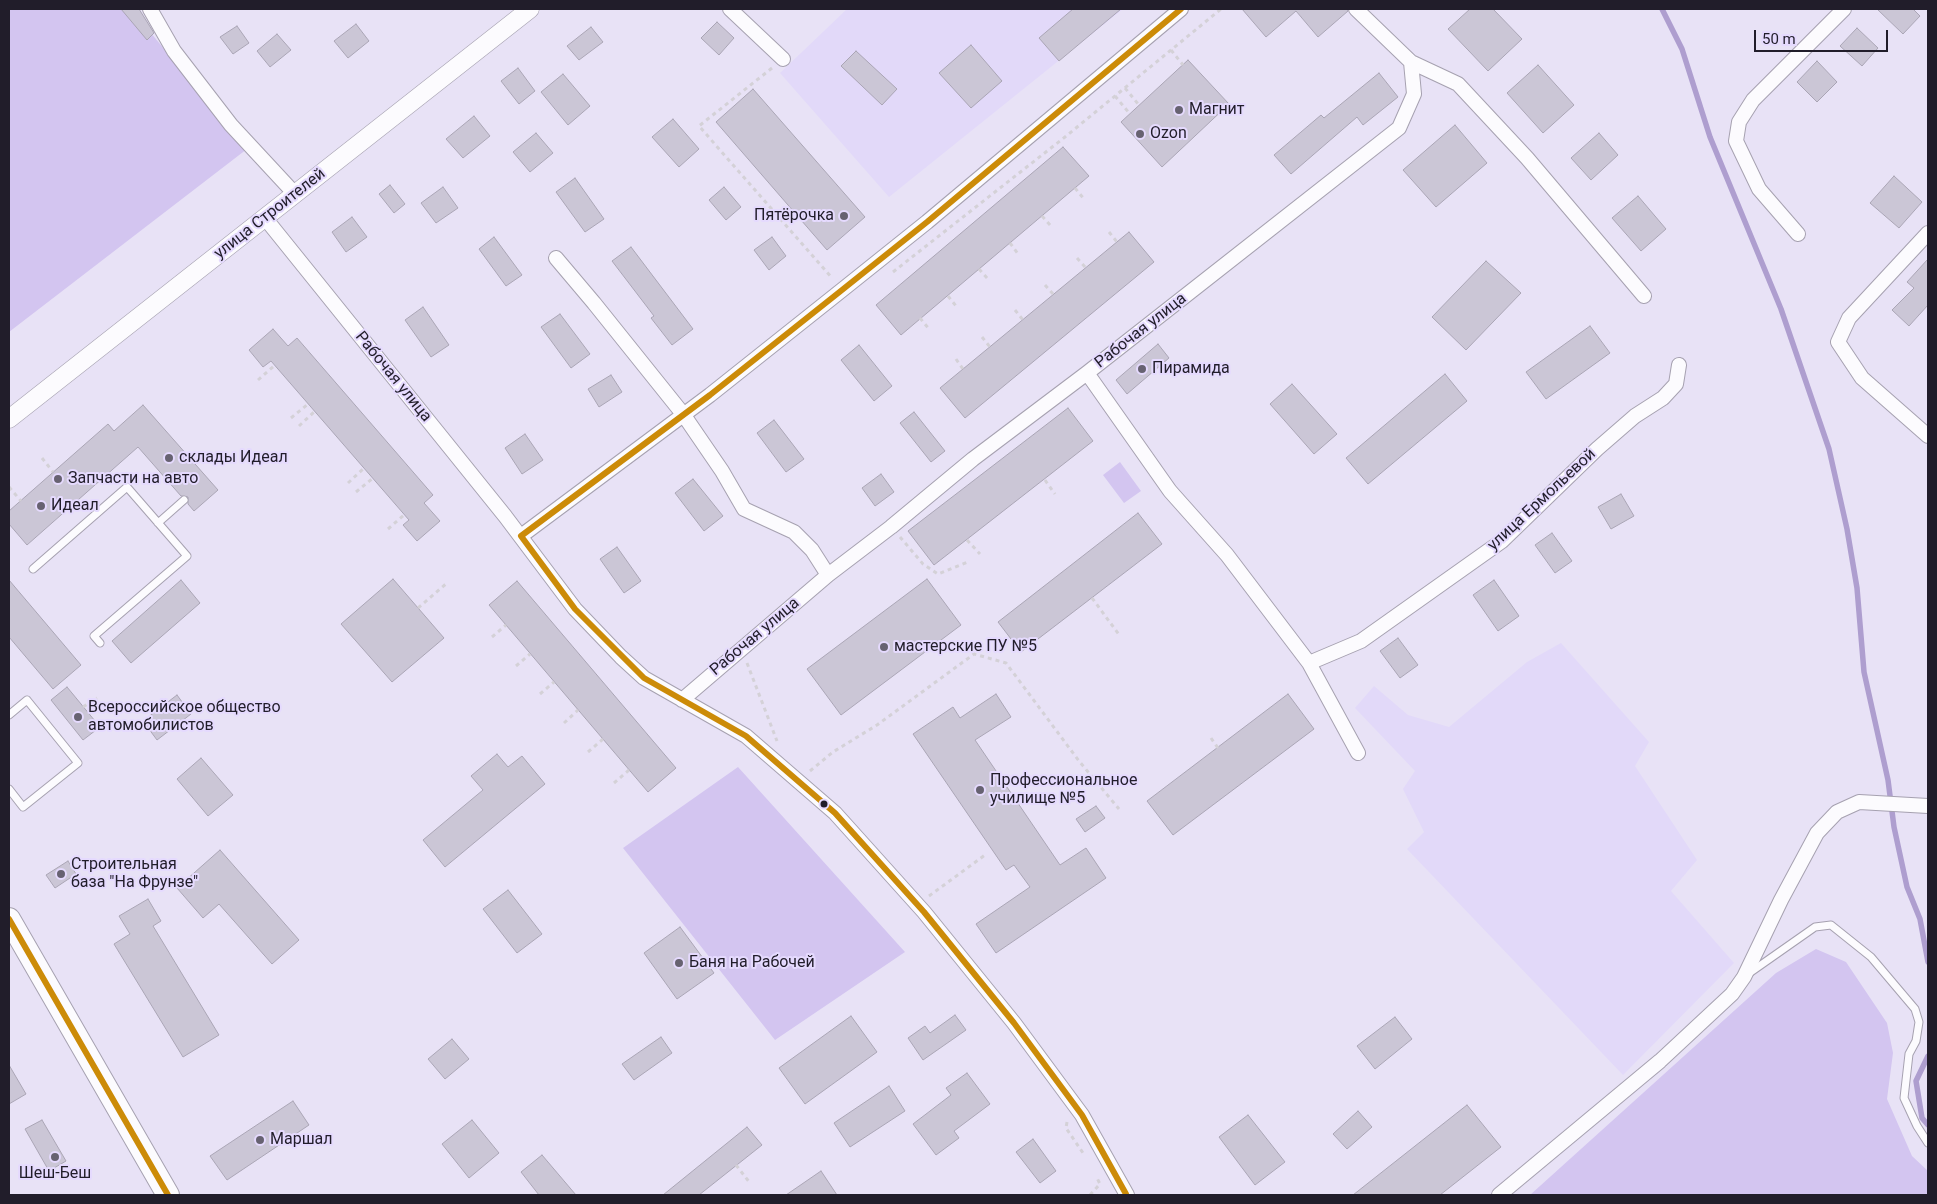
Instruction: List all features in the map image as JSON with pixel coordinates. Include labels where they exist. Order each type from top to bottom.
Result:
[{"type":"main road","points":[[12,932],[168,1195]]},
{"type":"street","points":[[150,9],[174,51],[231,124],[295,194]]},
{"type":"street","name":"улица Строителей","points":[[9,419],[530,9]]},
{"type":"street","points":[[730,9],[782,59]]},
{"type":"street","points":[[521,536],[842,290],[927,222],[1181,9]]},
{"type":"street","points":[[1356,9],[1411,62],[1458,84],[1527,158],[1644,296]]},
{"type":"street","points":[[1798,234],[1759,189],[1736,141],[1739,122],[1753,100],[1844,9]]},
{"type":"street","name":"Рабочая улица","points":[[682,700],[828,575],[891,528],[973,459],[1087,373],[1399,128],[1414,94],[1411,62]]},
{"type":"street","name":"Рабочая улица","points":[[265,218],[521,536],[575,609],[644,678],[746,736],[795,777],[835,813],[917,904],[1014,1023],[1082,1115],[1126,1195]]},
{"type":"street","points":[[1928,233],[1849,318],[1838,342],[1862,378],[1928,436]]},
{"type":"street","points":[[556,258],[682,414],[722,471],[744,510],[794,532],[812,550],[828,575]]},
{"type":"street","name":"улица Ермольевой","points":[[1309,663],[1361,641],[1502,541],[1597,449],[1636,416],[1663,398],[1676,384],[1679,365]]},
{"type":"street","points":[[1087,373],[1170,491],[1227,555],[1309,663],[1358,753]]},
{"type":"street","points":[[1499,1195],[1660,1061],[1732,994],[1744,977],[1781,900],[1817,833],[1837,812],[1859,802],[1928,806]]},
{"type":"lane","points":[[34,569],[127,487],[187,556],[94,636],[100,643]]},
{"type":"lane","points":[[158,523],[184,500]]},
{"type":"lane","points":[[9,715],[27,700],[78,763],[24,807],[9,789]]},
{"type":"lane","points":[[1744,977],[1815,927],[1831,925],[1871,957],[1915,1008],[1919,1022],[1916,1041],[1909,1054],[1904,1098],[1917,1126],[1928,1143]]},
{"type":"path","points":[[892,272],[1115,96],[1221,9]]},
{"type":"path","points":[[1171,50],[1183,64]]},
{"type":"path","points":[[782,59],[699,126],[842,290]]},
{"type":"path","points":[[1125,88],[1139,105]]},
{"type":"path","points":[[1115,96],[1130,114]]},
{"type":"path","points":[[1075,188],[1084,199]]},
{"type":"path","points":[[1042,216],[1051,226]]},
{"type":"path","points":[[1109,232],[1117,242]]},
{"type":"path","points":[[1010,243],[1018,254]]},
{"type":"path","points":[[1077,258],[1086,268]]},
{"type":"path","points":[[979,269],[988,280]]},
{"type":"path","points":[[1045,285],[1054,295]]},
{"type":"path","points":[[948,296],[956,306]]},
{"type":"path","points":[[1015,310],[1023,320]]},
{"type":"path","points":[[920,318],[929,329]]},
{"type":"path","points":[[982,337],[990,347]]},
{"type":"path","points":[[956,359],[963,369]]},
{"type":"path","points":[[258,380],[275,365]]},
{"type":"path","points":[[291,418],[308,404]]},
{"type":"path","points":[[298,426],[315,411]]},
{"type":"path","points":[[42,458],[53,472]]},
{"type":"path","points":[[348,482],[364,468]]},
{"type":"path","points":[[356,492],[373,478]]},
{"type":"path","points":[[1045,480],[1055,494]]},
{"type":"path","points":[[9,487],[21,501]]},
{"type":"path","points":[[388,529],[404,515]]},
{"type":"path","points":[[891,528],[923,564],[938,574],[970,561]]},
{"type":"path","points":[[967,540],[980,554]]},
{"type":"path","points":[[418,608],[447,583]]},
{"type":"path","points":[[1092,598],[1120,636]]},
{"type":"path","points":[[492,637],[506,625]]},
{"type":"path","points":[[741,648],[795,777],[877,725],[974,654],[1006,663],[1079,761],[1119,809]]},
{"type":"path","points":[[516,666],[530,654]]},
{"type":"path","points":[[540,694],[554,682]]},
{"type":"path","points":[[83,707],[96,698]]},
{"type":"path","points":[[564,723],[578,710]]},
{"type":"path","points":[[1211,738],[1218,748]]},
{"type":"path","points":[[588,752],[603,739]]},
{"type":"path","points":[[614,783],[629,770]]},
{"type":"path","points":[[917,904],[985,855]]},
{"type":"path","points":[[736,1165],[750,1183]]},
{"type":"shaded area","points":[[9,9],[131,9],[247,149],[9,332]]},
{"type":"shaded area","points":[[847,9],[1123,9],[889,197],[780,73]]},
{"type":"shaded area","points":[[1120,462],[1141,491],[1124,503],[1103,475]]},
{"type":"shaded area","points":[[1561,643],[1649,742],[1635,766],[1697,860],[1671,891],[1734,963],[1623,1075],[1407,849],[1424,832],[1403,789],[1415,771],[1355,708],[1374,686],[1408,715],[1449,727],[1527,662]]},
{"type":"shaded area","points":[[738,767],[905,952],[775,1040],[623,848]]},
{"type":"shaded area","points":[[1816,949],[1846,962],[1887,1023],[1893,1053],[1887,1099],[1912,1156],[1928,1171],[1928,1195],[1530,1195],[1776,973]]},
{"type":"building","points":[[121,9],[139,9],[154,33],[147,40]]},
{"type":"building","points":[[1073,9],[1121,9],[1059,61],[1039,38]]},
{"type":"building","points":[[1242,9],[1347,9],[1348,11],[1318,37],[1296,11],[1266,37]]},
{"type":"building","points":[[1470,9],[1493,9],[1522,39],[1488,71],[1448,29]]},
{"type":"building","points":[[1877,9],[1913,9],[1920,16],[1903,34]]},
{"type":"building","points":[[717,22],[734,38],[719,55],[701,38]]},
{"type":"building","points":[[356,24],[369,41],[348,58],[334,41]]},
{"type":"building","points":[[237,26],[249,43],[233,54],[220,37]]},
{"type":"building","points":[[591,27],[603,42],[579,60],[567,46]]},
{"type":"building","points":[[1857,28],[1878,48],[1862,66],[1840,46]]},
{"type":"building","points":[[277,34],[291,50],[270,67],[257,51]]},
{"type":"building","points":[[971,45],[1002,81],[971,108],[939,73]]},
{"type":"building","points":[[856,51],[897,89],[882,105],[841,66]]},
{"type":"building","name":"Магнит","points":[[1188,60],[1229,104],[1162,167],[1121,122]]},
{"type":"building","points":[[1817,61],[1837,82],[1817,102],[1797,82]]},
{"type":"building","points":[[1538,65],[1574,105],[1543,133],[1507,93]]},
{"type":"building","points":[[518,68],[535,91],[519,104],[501,81]]},
{"type":"building","points":[[1379,73],[1398,97],[1363,125],[1357,117],[1291,174],[1274,155],[1321,115],[1324,118]]},
{"type":"building","points":[[563,74],[590,106],[568,125],[541,92]]},
{"type":"building","points":[[753,89],[865,217],[827,250],[716,122]]},
{"type":"building","points":[[474,116],[490,136],[463,158],[446,139]]},
{"type":"building","points":[[673,119],[699,149],[679,167],[652,137]]},
{"type":"building","points":[[1455,125],[1487,163],[1436,207],[1403,170]]},
{"type":"building","points":[[536,133],[553,153],[530,172],[513,152]]},
{"type":"building","points":[[1599,133],[1618,155],[1591,180],[1571,158]]},
{"type":"building","points":[[1063,147],[1089,176],[901,335],[876,305]]},
{"type":"building","points":[[1894,176],[1922,202],[1899,228],[1870,203]]},
{"type":"building","points":[[575,178],[604,219],[585,232],[556,192]]},
{"type":"building","points":[[390,185],[405,204],[394,213],[379,194]]},
{"type":"building","points":[[443,187],[458,208],[436,223],[421,203]]},
{"type":"building","points":[[724,187],[741,207],[726,220],[709,200]]},
{"type":"building","points":[[1638,196],[1666,229],[1641,251],[1612,218]]},
{"type":"building","points":[[352,217],[367,237],[346,252],[332,232]]},
{"type":"building","points":[[1129,232],[1154,262],[965,418],[940,388]]},
{"type":"building","points":[[494,237],[522,275],[506,286],[479,249]]},
{"type":"building","points":[[772,237],[786,256],[769,270],[754,250]]},
{"type":"building","points":[[631,247],[693,329],[672,345],[651,318],[654,316],[612,261]]},
{"type":"building","points":[[1928,259],[1928,305],[1909,326],[1892,310],[1914,288],[1907,282]]},
{"type":"building","points":[[1486,261],[1521,293],[1466,350],[1432,317]]},
{"type":"building","points":[[423,307],[449,345],[431,357],[405,320]]},
{"type":"building","points":[[560,314],[590,354],[571,368],[541,327]]},
{"type":"building","points":[[1590,326],[1610,353],[1546,399],[1526,372]]},
{"type":"building","points":[[273,329],[288,346],[297,338],[433,495],[424,503],[440,521],[417,541],[403,525],[409,520],[271,361],[263,367],[249,350]]},
{"type":"building","name":"Пирамида","points":[[1158,344],[1169,358],[1127,394],[1116,380]]},
{"type":"building","points":[[859,345],[892,386],[874,401],[841,360]]},
{"type":"building","points":[[1445,374],[1467,401],[1368,484],[1346,458]]},
{"type":"building","points":[[611,375],[622,392],[599,407],[588,389]]},
{"type":"building","points":[[1292,384],[1337,434],[1314,454],[1270,404]]},
{"type":"building","points":[[143,405],[218,490],[194,511],[188,504],[188,497],[181,496],[138,447],[27,545],[9,524],[9,511],[108,424],[114,431]]},
{"type":"building","points":[[1068,408],[1093,441],[934,565],[908,531]]},
{"type":"building","points":[[914,412],[945,451],[931,462],[900,423]]},
{"type":"building","points":[[774,420],[804,459],[786,472],[757,433]]},
{"type":"building","points":[[525,434],[543,460],[522,474],[505,448]]},
{"type":"building","points":[[881,474],[894,492],[875,506],[862,488]]},
{"type":"building","points":[[693,479],[723,516],[704,531],[675,493]]},
{"type":"building","points":[[1621,494],[1634,516],[1611,529],[1598,507]]},
{"type":"building","points":[[1138,513],[1162,544],[1021,652],[998,622]]},
{"type":"building","points":[[1552,533],[1572,561],[1555,573],[1535,545]]},
{"type":"building","points":[[617,547],[641,581],[624,593],[600,559]]},
{"type":"building","points":[[393,579],[444,638],[392,682],[341,624]]},
{"type":"building","name":"мастерские ПУ №5","points":[[927,579],[961,625],[841,715],[807,669]]},
{"type":"building","points":[[9,580],[81,665],[53,689],[9,637]]},
{"type":"building","points":[[181,580],[200,603],[131,663],[112,641]]},
{"type":"building","points":[[1494,580],[1519,616],[1498,631],[1473,595]]},
{"type":"building","points":[[517,581],[676,768],[648,792],[489,605]]},
{"type":"building","points":[[1398,638],[1418,665],[1400,678],[1380,651]]},
{"type":"building","name":"Всероссийское общество автомобилистов","points":[[67,687],[100,727],[83,740],[51,700]]},
{"type":"building","name":"Профессиональное училище №5","points":[[996,694],[1011,717],[975,740],[1060,865],[1086,848],[1106,878],[996,953],[976,924],[1030,887],[1014,865],[1006,870],[913,734],[953,707],[960,718]]},
{"type":"building","points":[[1288,694],[1314,729],[1173,835],[1147,801]]},
{"type":"building","points":[[177,695],[191,714],[157,740],[143,721]]},
{"type":"building","points":[[497,754],[508,767],[522,756],[545,784],[445,867],[423,840],[483,790],[471,776]]},
{"type":"building","points":[[201,758],[233,795],[208,816],[177,779]]},
{"type":"building","points":[[1096,806],[1105,818],[1085,832],[1076,819]]},
{"type":"building","points":[[220,850],[299,940],[272,964],[219,904],[203,918],[177,888]]},
{"type":"building","name":"Строительная база \"На Фрунзе\"","points":[[68,861],[76,874],[55,888],[46,875]]},
{"type":"building","points":[[508,890],[542,934],[517,953],[483,909]]},
{"type":"building","points":[[148,899],[161,921],[153,926],[219,1035],[183,1057],[114,944],[130,934],[119,916]]},
{"type":"building","name":"Баня на Рабочей","points":[[680,927],[714,973],[677,999],[644,953]]},
{"type":"building","points":[[955,1015],[966,1030],[923,1060],[908,1038],[925,1026],[930,1033]]},
{"type":"building","points":[[851,1016],[877,1052],[805,1104],[779,1068]]},
{"type":"building","points":[[1395,1017],[1412,1039],[1375,1069],[1357,1046]]},
{"type":"building","points":[[661,1037],[672,1053],[634,1080],[622,1064]]},
{"type":"building","points":[[452,1039],[469,1059],[445,1079],[428,1059]]},
{"type":"building","points":[[9,1065],[26,1094],[9,1104]]},
{"type":"building","points":[[967,1073],[990,1104],[954,1131],[959,1138],[936,1155],[913,1124],[951,1095],[946,1088]]},
{"type":"building","points":[[889,1086],[905,1111],[850,1147],[834,1123]]},
{"type":"building","name":"Маршал","points":[[293,1101],[309,1125],[227,1180],[210,1156]]},
{"type":"building","points":[[1467,1105],[1501,1147],[1440,1195],[1353,1195]]},
{"type":"building","points":[[1358,1111],[1372,1127],[1347,1149],[1333,1134]]},
{"type":"building","points":[[1248,1115],[1285,1162],[1255,1185],[1219,1137]]},
{"type":"building","points":[[42,1120],[66,1161],[49,1171],[25,1129]]},
{"type":"building","points":[[472,1120],[499,1153],[469,1178],[442,1144]]},
{"type":"building","points":[[747,1127],[762,1145],[699,1195],[663,1195]]},
{"type":"building","points":[[1033,1139],[1056,1171],[1040,1183],[1016,1152]]},
{"type":"building","points":[[542,1155],[576,1195],[539,1195],[521,1172]]},
{"type":"building","points":[[821,1171],[837,1195],[786,1195]]},
{"type":"waterway","points":[[1662,9],[1682,49],[1710,137],[1781,309],[1829,449],[1847,529],[1857,588],[1864,672],[1888,780],[1894,827],[1907,887],[1920,919],[1928,962]]},
{"type":"waterway","points":[[1928,1056],[1916,1081],[1922,1118],[1928,1125]]},
{"type":"transit line","points":[[521,536],[710,395],[842,290],[927,222],[1181,9]]},
{"type":"transit line","points":[[521,536],[575,609],[644,678],[746,736],[835,813],[924,912],[1014,1023],[1082,1115],[1126,1194]]},
{"type":"transit line","points":[[9,919],[168,1195]]},
{"type":"place","name":"Магнит","points":[[1179,110]]},
{"type":"place","name":"Ozon","points":[[1140,134]]},
{"type":"place","name":"Пятёрочка","points":[[844,216]]},
{"type":"place","name":"Пирамида","points":[[1142,369]]},
{"type":"place","name":"склады Идеал","points":[[169,458]]},
{"type":"place","name":"Запчасти на авто","points":[[58,479]]},
{"type":"place","name":"Идеал","points":[[41,506]]},
{"type":"place","name":"мастерские ПУ №5","points":[[884,647]]},
{"type":"place","name":"Всероссийское общество автомобилистов","points":[[78,717]]},
{"type":"place","name":"Профессиональное училище №5","points":[[980,790]]},
{"type":"place","name":"Строительная база \"На Фрунзе\"","points":[[61,874]]},
{"type":"place","name":"Баня на Рабочей","points":[[679,963]]},
{"type":"place","name":"Маршал","points":[[260,1140]]},
{"type":"place","name":"Шеш-Беш","points":[[55,1157]]}]
